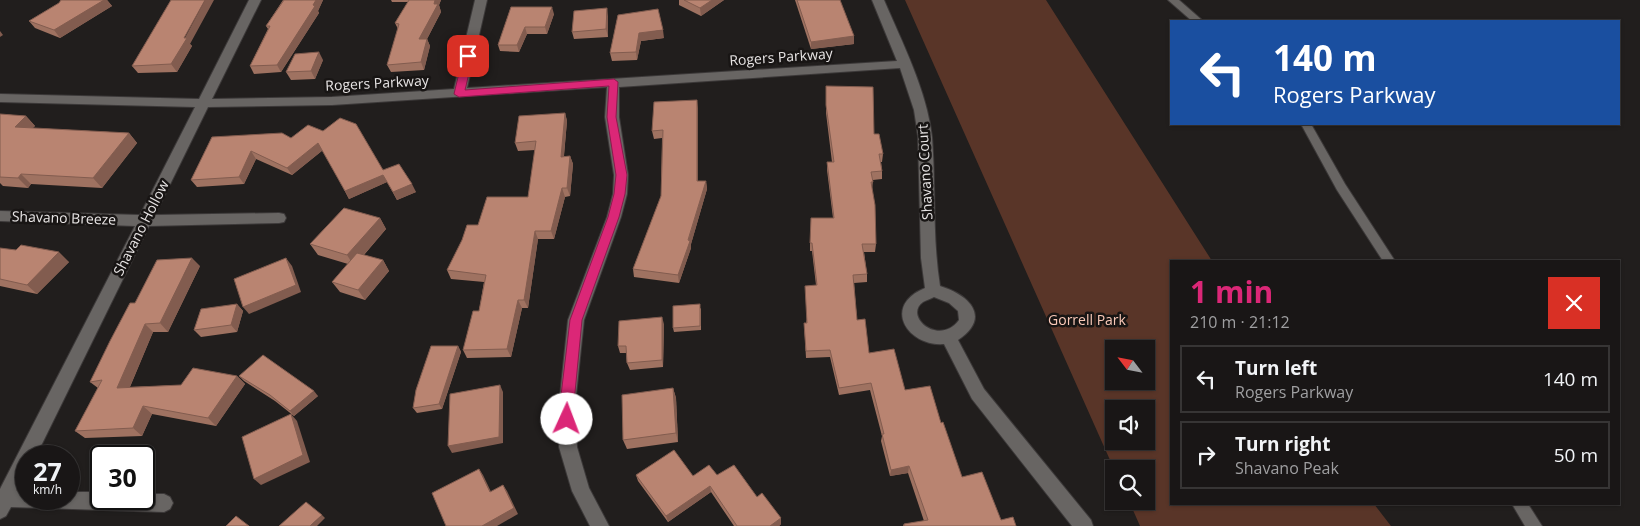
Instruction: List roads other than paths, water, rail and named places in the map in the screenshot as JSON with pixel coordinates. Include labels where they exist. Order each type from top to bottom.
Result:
[{"type":"street","name":"Shavano Hollow","points":[[32,445],[254,0]]},
{"type":"street","points":[[459,94],[481,0]]},
{"type":"street","name":"Shavano Court","points":[[878,0],[905,64],[920,110],[925,136],[928,258],[933,291]]},
{"type":"street","name":"Rogers Parkway","points":[[0,98],[203,103],[332,101],[905,64]]},
{"type":"street","points":[[600,526],[581,491],[568,447],[567,404],[576,320],[614,217],[620,194],[621,175],[612,117],[614,82]]},
{"type":"street","name":"Shavano Breeze","points":[[0,216],[144,221],[231,221],[279,218]]},
{"type":"street","points":[[933,291],[943,292],[961,302],[966,310],[967,319],[964,327],[948,338],[927,336],[911,323],[910,306],[915,299],[933,291]]},
{"type":"street","points":[[948,338],[978,394],[1084,526]]},
{"type":"street","name":"Shavano Hollow","points":[[2,502],[15,478]]},
{"type":"street","points":[[2,502],[164,503]]},
{"type":"lane","points":[[1173,0],[1197,20]]},
{"type":"lane","points":[[1307,125],[1341,187],[1387,260]]},
{"type":"lane","points":[[1520,505],[1534,526]]},
{"type":"park label","name":"Gorrell Park","points":[[1087,320]]}]
